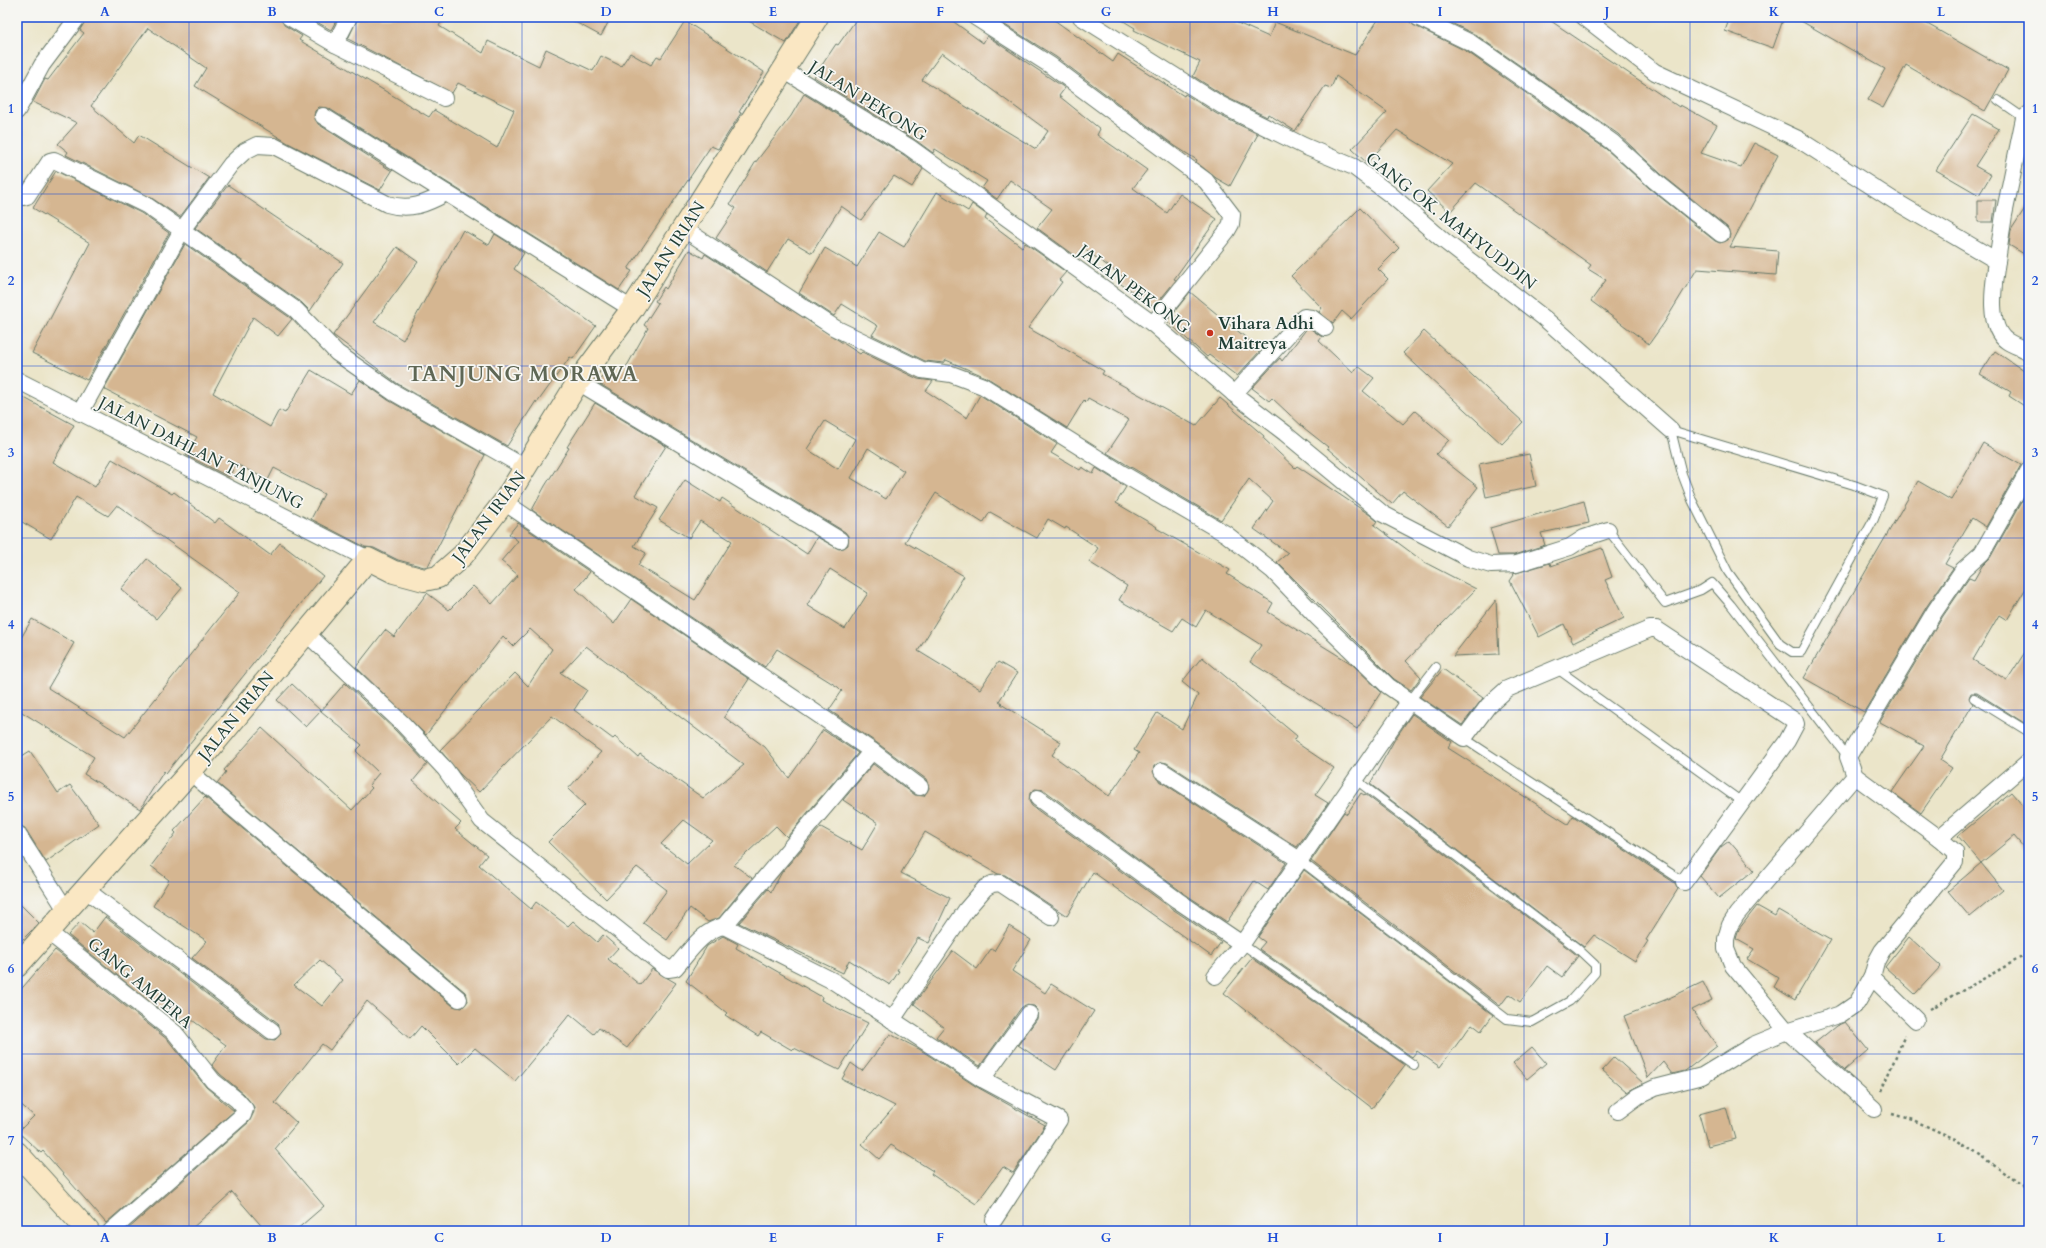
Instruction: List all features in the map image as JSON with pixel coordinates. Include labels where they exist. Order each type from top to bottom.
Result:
[{"type":"main road","name":"JALAN IRIAN","points":[[17,966],[190,772],[368,558],[394,572],[424,580],[438,577],[463,555],[504,502],[578,382],[632,309],[818,17]]},
{"type":"main road","points":[[17,1153],[88,1231]]},
{"type":"street","points":[[17,111],[42,66],[78,17]]},
{"type":"street","points":[[289,17],[335,44],[444,98]]},
{"type":"street","points":[[335,44],[349,17]]},
{"type":"street","points":[[975,17],[1050,65],[1206,181],[1232,215],[1231,224],[1227,231],[1153,324]]},
{"type":"street","name":"GANG OK. MAHYUDDIN","points":[[1081,17],[1221,105],[1304,146],[1354,168],[1391,195],[1443,240],[1544,318],[1671,430]]},
{"type":"street","points":[[1417,17],[1471,43],[1556,102],[1612,142],[1655,181],[1722,234]]},
{"type":"street","points":[[1584,17],[1655,72],[1798,140],[1913,212],[1997,261]]},
{"type":"street","name":"JALAN PEKONG","points":[[785,71],[909,147],[1153,324],[1234,394],[1286,433],[1383,514],[1468,558],[1491,565],[1516,564],[1570,547],[1584,538],[1608,530]]},
{"type":"street","points":[[323,116],[632,309]]},
{"type":"street","points":[[2027,116],[2004,215],[1993,289],[1993,301],[1999,332],[2006,341],[2029,352]]},
{"type":"street","points":[[80,413],[182,230],[231,164],[245,151],[257,145],[274,146],[395,207],[406,209],[427,204],[446,193]]},
{"type":"street","points":[[17,194],[23,197],[28,196],[50,161],[54,160],[146,205],[296,310],[337,353],[393,392],[526,468]]},
{"type":"street","points":[[684,229],[834,328],[922,370],[951,374],[982,386],[1122,474],[1226,534],[1273,571],[1341,642],[1388,686],[1409,702],[1464,738],[1488,706],[1508,689],[1650,629],[1656,629],[1796,721],[1795,727],[1787,741],[1684,882]]},
{"type":"street","points":[[1234,394],[1304,317],[1312,318],[1325,328]]},
{"type":"street","name":"JALAN DAHLAN TANJUNG","points":[[17,380],[368,558]]},
{"type":"street","points":[[578,382],[840,540]]},
{"type":"street","points":[[1618,1111],[1641,1094],[1655,1088],[1702,1076],[1753,1045],[1788,1031],[1841,1014],[1857,1003],[1872,976],[1876,962],[1882,951],[1955,862],[1955,852],[1939,838],[1854,776],[1848,757],[1935,611],[1963,570],[1982,553],[2029,470]]},
{"type":"street","points":[[504,502],[872,751],[920,787]]},
{"type":"street","points":[[305,632],[402,723],[445,769],[482,821],[668,969],[675,968],[706,933],[715,927],[724,926],[833,981],[982,1079],[1059,1120],[994,1220]]},
{"type":"street","points":[[1215,976],[1242,944],[1301,861],[1409,702]]},
{"type":"street","points":[[724,926],[872,751]]},
{"type":"street","points":[[1939,838],[2029,761]]},
{"type":"street","points":[[1162,771],[1301,861]]},
{"type":"street","points":[[190,772],[459,999]]},
{"type":"street","points":[[1854,776],[1737,914],[1728,933],[1726,949],[1733,966],[1788,1031],[1874,1109]]},
{"type":"street","points":[[1038,798],[1177,900],[1242,944]]},
{"type":"street","points":[[17,833],[66,910]]},
{"type":"street","points":[[892,1020],[966,910],[985,888],[992,884],[1000,883],[1051,917]]},
{"type":"street","points":[[86,890],[272,1031]]},
{"type":"street","name":"GANG AMPERA","points":[[47,931],[175,1032],[213,1081],[237,1100],[245,1109],[242,1115],[111,1231]]},
{"type":"street","points":[[1872,976],[1916,1020]]},
{"type":"street","points":[[982,1079],[1029,1014]]},
{"type":"lane","points":[[1998,100],[2027,116]]},
{"type":"lane","points":[[1671,430],[1854,485],[1883,496],[1874,519],[1801,652],[1792,652],[1780,644],[1728,572],[1684,481],[1677,459],[1671,430]]},
{"type":"lane","points":[[1608,530],[1665,603],[1690,594],[1712,583],[1731,605],[1848,757]]},
{"type":"lane","points":[[1409,702],[1436,667]]},
{"type":"lane","points":[[1556,668],[1742,802]]},
{"type":"lane","points":[[1974,698],[2029,732]]},
{"type":"lane","points":[[1464,738],[1684,882]]},
{"type":"lane","points":[[1301,861],[1508,1019],[1532,1022],[1570,1001],[1595,973],[1595,965],[1577,948],[1356,780]]},
{"type":"lane","points":[[1242,944],[1414,1065]]},
{"type":"path","points":[[2029,953],[1930,1009],[1916,1020],[1901,1041],[1874,1109],[1913,1120],[1955,1139],[2029,1189]]},
{"type":"building","points":[[87,17],[280,17],[284,25],[302,36],[299,40],[429,117],[434,110],[497,148],[514,110],[458,83],[452,93],[348,39],[358,17],[444,17],[439,26],[483,53],[488,41],[539,66],[546,49],[593,71],[601,56],[621,66],[630,53],[651,65],[657,56],[661,58],[685,21],[764,72],[739,112],[741,113],[718,149],[711,146],[628,269],[632,271],[619,290],[328,108],[319,107],[315,111],[314,116],[318,124],[392,171],[380,190],[288,143],[195,86],[206,68],[148,28],[91,106],[134,143],[139,135],[209,178],[180,217],[150,197],[66,155],[68,152],[58,144],[77,123],[33,102],[45,79],[48,80],[84,33],[80,30]]},
{"type":"building","points":[[308,17],[338,17],[331,30]]},
{"type":"building","points":[[566,17],[611,17],[601,36]]},
{"type":"building","points":[[742,17],[802,17],[786,43]]},
{"type":"building","points":[[858,17],[947,17],[983,43],[987,36],[1065,88],[1059,96],[1100,129],[1097,135],[1147,170],[1133,188],[1167,213],[1180,194],[1217,219],[1174,279],[1176,280],[1154,307],[1118,282],[1122,276],[1084,249],[1077,257],[1037,228],[1052,209],[1010,180],[997,199],[982,188],[987,181],[935,149],[933,153],[914,139],[814,77],[836,44],[838,45]],"holes":[[[942,53],[1048,131],[1036,149],[922,80]]]},
{"type":"building","points":[[999,17],[1050,17],[1113,62],[1118,54],[1184,96],[1185,94],[1217,114],[1258,134],[1230,186],[1216,178],[1196,162],[1197,160],[1175,146],[1056,57],[997,20]]},
{"type":"building","points":[[1117,17],[1224,17],[1269,37],[1275,22],[1355,55],[1380,17],[1408,17],[1413,25],[1466,51],[1606,149],[1649,188],[1715,241],[1720,243],[1728,240],[1730,235],[1727,227],[1661,174],[1618,134],[1476,35],[1439,17],[1545,17],[1679,107],[1680,105],[1717,125],[1701,153],[1741,167],[1754,143],[1778,155],[1730,247],[1778,251],[1776,275],[1697,269],[1664,323],[1649,344],[1591,301],[1606,280],[1588,269],[1591,265],[1476,183],[1450,212],[1427,191],[1452,164],[1397,130],[1367,163],[1352,149],[1387,112],[1336,76],[1331,88],[1325,86],[1295,131],[1268,114],[1267,117],[1226,97],[1193,76],[1200,62],[1134,30],[1135,28]]},
{"type":"building","points":[[1730,17],[1784,17],[1773,48],[1725,31]]},
{"type":"building","points":[[1794,17],[1915,17],[2008,70],[1985,111],[1906,65],[1883,108],[1868,100],[1885,69]]},
{"type":"building","points":[[804,94],[904,155],[923,169],[912,187],[894,176],[861,220],[841,206],[812,253],[788,239],[767,272],[716,238],[736,208],[730,204],[755,163],[791,116]]},
{"type":"building","points":[[1973,114],[1999,129],[1975,166],[1991,175],[1979,195],[1936,170]]},
{"type":"building","points":[[56,171],[141,213],[169,233],[87,380],[32,353],[90,243],[33,208]]},
{"type":"building","points":[[228,185],[343,263],[310,311],[301,302],[195,228]]},
{"type":"building","points":[[937,192],[968,211],[972,204],[987,215],[985,219],[1022,247],[1025,243],[1066,272],[1059,280],[1062,282],[1028,328],[1104,371],[1102,374],[1196,426],[1220,398],[1264,436],[1263,438],[1295,468],[1297,466],[1370,515],[1377,521],[1374,525],[1424,562],[1476,589],[1406,661],[1421,677],[1411,690],[1394,679],[1277,562],[1288,553],[1254,529],[1273,501],[1249,479],[1221,520],[1107,453],[1129,420],[1088,398],[1086,402],[1084,400],[1067,428],[986,377],[946,360],[944,363],[925,361],[872,335],[878,326],[842,304],[834,316],[799,293],[825,248],[857,267],[879,232],[904,247]]},
{"type":"building","points":[[1978,200],[1996,200],[1993,222],[1978,222]]},
{"type":"building","points":[[2029,202],[2029,257],[2009,245],[2011,230]]},
{"type":"building","points":[[1360,208],[1399,248],[1378,269],[1388,279],[1351,319],[1342,311],[1333,323],[1319,312],[1322,308],[1291,276]]},
{"type":"building","points":[[463,230],[489,245],[495,234],[524,253],[514,269],[596,326],[573,359],[570,357],[537,403],[536,401],[507,446],[398,384],[333,335],[397,247],[418,262],[374,322],[403,340]]},
{"type":"building","points":[[185,244],[292,319],[278,336],[253,317],[213,393],[270,427],[279,410],[285,413],[311,370],[351,394],[360,380],[388,400],[485,455],[428,566],[424,567],[398,560],[374,548],[365,547],[311,519],[324,494],[274,468],[268,480],[236,464],[229,477],[186,455],[197,437],[104,389]]},
{"type":"building","points":[[689,250],[703,258],[705,254],[860,354],[862,352],[918,379],[933,381],[926,391],[967,418],[980,395],[1057,444],[1051,453],[1080,470],[1082,467],[1093,474],[1096,468],[1126,487],[1116,503],[1157,527],[1156,528],[1230,570],[1227,574],[1273,603],[1268,612],[1352,664],[1381,692],[1357,729],[1250,662],[1261,645],[1206,610],[1196,627],[1182,618],[1173,631],[1119,600],[1127,586],[1089,562],[1098,548],[1066,527],[1065,529],[1048,519],[1037,538],[990,512],[983,523],[936,493],[905,542],[964,576],[918,651],[980,689],[998,662],[1017,673],[999,701],[1002,703],[1001,704],[1061,742],[1052,755],[1109,796],[1139,753],[1134,750],[1157,713],[1182,729],[1198,695],[1182,682],[1202,657],[1297,736],[1294,741],[1334,768],[1315,795],[1328,803],[1297,847],[1167,763],[1162,762],[1154,766],[1153,771],[1157,779],[1286,863],[1268,890],[1254,881],[1227,922],[1182,892],[1044,790],[1035,789],[1030,793],[1029,801],[1032,806],[1171,908],[1221,942],[1211,956],[1093,872],[1067,916],[1005,875],[998,874],[925,832],[901,873],[950,898],[929,943],[918,938],[897,970],[899,971],[890,985],[849,960],[843,973],[739,923],[768,889],[771,892],[782,872],[821,827],[862,850],[878,823],[843,800],[873,764],[915,795],[924,796],[929,788],[926,779],[829,710],[842,691],[838,687],[777,649],[765,667],[532,510],[569,448],[567,447],[595,403],[666,446],[635,495],[658,508],[634,546],[646,553],[638,565],[695,600],[732,541],[700,521],[689,538],[659,520],[685,480],[720,502],[722,498],[807,554],[817,537],[839,549],[848,545],[848,536],[845,532],[598,383],[606,371],[617,377],[628,364],[648,328],[644,325],[658,303],[655,301],[664,287],[666,289]],"holes":[[[825,421],[855,439],[838,469],[807,449]],[[868,448],[904,471],[886,499],[851,478]],[[830,569],[868,593],[845,629],[807,605]]]},
{"type":"building","name":"Vihara Adhi Maitreya","points":[[1190,292],[1261,350],[1237,376],[1209,355],[1207,357],[1167,321]]},
{"type":"building","points":[[1308,327],[1322,337],[1319,341],[1353,373],[1358,366],[1374,378],[1363,391],[1403,424],[1415,411],[1449,440],[1436,454],[1478,487],[1448,526],[1403,491],[1392,504],[1327,448],[1328,447],[1304,428],[1272,398],[1269,401],[1252,388],[1280,358],[1282,361]]},
{"type":"building","points":[[1424,331],[1523,422],[1502,444],[1403,353]]},
{"type":"building","points":[[1995,351],[2024,371],[2029,364],[2029,409],[2009,396],[2011,392],[1980,374]]},
{"type":"building","points":[[17,394],[74,425],[53,462],[95,487],[112,459],[172,494],[174,492],[215,523],[219,518],[270,555],[280,543],[323,576],[166,773],[164,771],[140,809],[84,774],[94,757],[17,709],[17,645],[32,619],[74,643],[48,688],[125,737],[240,592],[117,505],[108,516],[76,497],[51,539],[17,519]]},
{"type":"building","points":[[1983,443],[2021,465],[1986,527],[1972,518],[1945,564],[1953,568],[1927,606],[1864,712],[1804,678],[1918,481],[1951,500]]},
{"type":"building","points":[[1529,454],[1536,486],[1486,497],[1479,464]]},
{"type":"building","points":[[2029,489],[2029,583],[2007,620],[1999,615],[1973,660],[2007,680],[2029,646],[2029,726],[1977,693],[1971,693],[1969,698],[1973,704],[1940,760],[1952,768],[1921,813],[1892,792],[1924,746],[1880,722],[1943,616],[1969,578],[1974,580],[1982,566],[1990,558]]},
{"type":"building","points":[[1584,501],[1589,523],[1541,533],[1545,545],[1514,555],[1498,555],[1490,528]]},
{"type":"building","points":[[518,523],[590,572],[576,589],[614,624],[631,599],[749,679],[724,717],[765,747],[789,778],[823,730],[858,753],[787,837],[776,826],[734,865],[752,878],[719,918],[708,922],[690,908],[667,940],[643,923],[667,890],[637,867],[606,899],[548,842],[585,805],[568,789],[601,752],[552,716],[479,792],[459,773],[440,750],[515,673],[528,686],[552,649],[530,629],[513,646],[503,636],[426,735],[356,667],[385,630],[394,637],[427,593],[449,610],[473,586],[492,604],[518,575],[501,561],[518,541],[509,534]],"holes":[[[586,646],[744,765],[703,798],[640,754],[638,757],[615,737],[613,739],[574,710],[587,690],[561,673]],[[684,820],[712,840],[687,864],[661,844]]]},
{"type":"building","points":[[1602,548],[1612,577],[1605,580],[1624,618],[1573,643],[1564,624],[1539,637],[1510,581],[1514,575],[1513,574],[1550,563],[1551,566]]},
{"type":"building","points":[[147,559],[182,588],[156,619],[121,589]]},
{"type":"building","points":[[1496,600],[1499,654],[1453,656]]},
{"type":"building","points":[[1443,669],[1483,698],[1462,725],[1420,697]]},
{"type":"building","points":[[345,683],[395,730],[427,764],[413,781],[461,823],[455,829],[487,855],[479,865],[531,909],[536,902],[568,926],[573,921],[597,942],[603,935],[618,948],[608,959],[640,985],[652,969],[676,983],[627,1048],[599,1028],[594,1034],[570,1014],[515,1081],[475,1048],[459,1064],[421,1026],[410,1039],[367,1001],[330,1050],[322,1044],[275,1103],[297,1123],[275,1149],[324,1206],[295,1231],[266,1231],[232,1192],[189,1231],[128,1231],[127,1230],[249,1122],[254,1112],[254,1107],[244,1094],[220,1074],[212,1065],[226,1045],[192,1020],[184,1030],[68,935],[80,922],[93,933],[105,917],[266,1039],[275,1040],[281,1033],[278,1023],[192,958],[207,941],[153,906],[169,880],[151,866],[176,833],[174,831],[205,797],[453,1006],[462,1008],[468,1001],[465,992],[217,783],[226,772],[224,770],[262,728],[352,810],[372,788],[369,785],[379,773],[356,751],[362,745],[321,711]],"holes":[[[320,960],[343,980],[322,1006],[294,985]]]},
{"type":"building","points":[[292,684],[321,711],[306,727],[277,700]]},
{"type":"building","points":[[1412,714],[1452,742],[1448,748],[1568,824],[1573,816],[1675,883],[1678,889],[1646,940],[1648,941],[1635,961],[1594,935],[1584,947],[1370,784],[1395,739]]},
{"type":"building","points":[[30,751],[58,793],[70,785],[99,824],[46,862],[25,828],[17,824],[17,759]]},
{"type":"building","points":[[2011,792],[2029,813],[2029,854],[2014,836],[1981,863],[1958,836]]},
{"type":"building","points":[[1361,793],[1364,795],[1365,794],[1578,956],[1562,977],[1547,966],[1520,1002],[1509,994],[1500,1006],[1311,861],[1344,812],[1347,814]]},
{"type":"building","points":[[1729,841],[1754,870],[1719,898],[1700,876],[1721,847]]},
{"type":"building","points":[[1981,863],[2003,890],[1970,917],[1948,891]]},
{"type":"building","points":[[1304,870],[1493,1015],[1481,1031],[1472,1024],[1440,1067],[1417,1051],[1412,1057],[1259,949],[1265,942],[1258,937]]},
{"type":"building","points":[[17,901],[39,923],[17,945]]},
{"type":"building","points":[[1757,906],[1775,916],[1778,910],[1830,940],[1795,1000],[1774,987],[1779,978],[1747,959],[1754,949],[1736,939],[1739,929]]},
{"type":"building","points":[[1009,926],[1031,940],[1012,971],[1045,993],[1051,984],[1094,1011],[1056,1070],[1018,1045],[1037,1019],[1038,1010],[1034,1006],[1025,1005],[1021,1008],[980,1066],[936,1037],[944,1027],[914,1004],[953,951],[977,969],[991,949],[994,951]]},
{"type":"building","points":[[723,936],[738,944],[736,948],[822,997],[821,1000],[868,1023],[839,1070],[794,1048],[792,1050],[761,1032],[758,1036],[725,1015],[727,1013],[686,981],[707,946]]},
{"type":"building","points":[[1909,937],[1941,966],[1915,994],[1885,967]]},
{"type":"building","points":[[55,950],[168,1040],[206,1087],[234,1111],[106,1223],[43,1151],[41,1153],[18,1132],[34,1116],[17,1101],[17,994]]},
{"type":"building","points":[[1252,958],[1405,1065],[1372,1108],[1224,993]]},
{"type":"building","points":[[1703,982],[1712,1000],[1692,1010],[1717,1046],[1685,1071],[1672,1074],[1663,1062],[1648,1078],[1624,1016],[1665,1000]]},
{"type":"building","points":[[1845,1022],[1868,1050],[1845,1070],[1815,1043],[1836,1026]]},
{"type":"building","points":[[890,1034],[919,1049],[977,1087],[1045,1125],[1013,1173],[1003,1167],[976,1204],[931,1174],[933,1171],[891,1145],[879,1159],[862,1144],[895,1106],[842,1079],[851,1063],[862,1071]]},
{"type":"building","points":[[1532,1047],[1546,1063],[1527,1079],[1513,1063]]},
{"type":"building","points":[[1614,1057],[1643,1083],[1627,1092],[1602,1070]]},
{"type":"building","points":[[1726,1107],[1735,1139],[1708,1146],[1699,1114]]},
{"type":"place","name":"Vihara Adhi Maitreya","points":[[1210,333]]},
{"type":"district","name":"TANJUNG MORAWA","points":[[523,374]]}]
